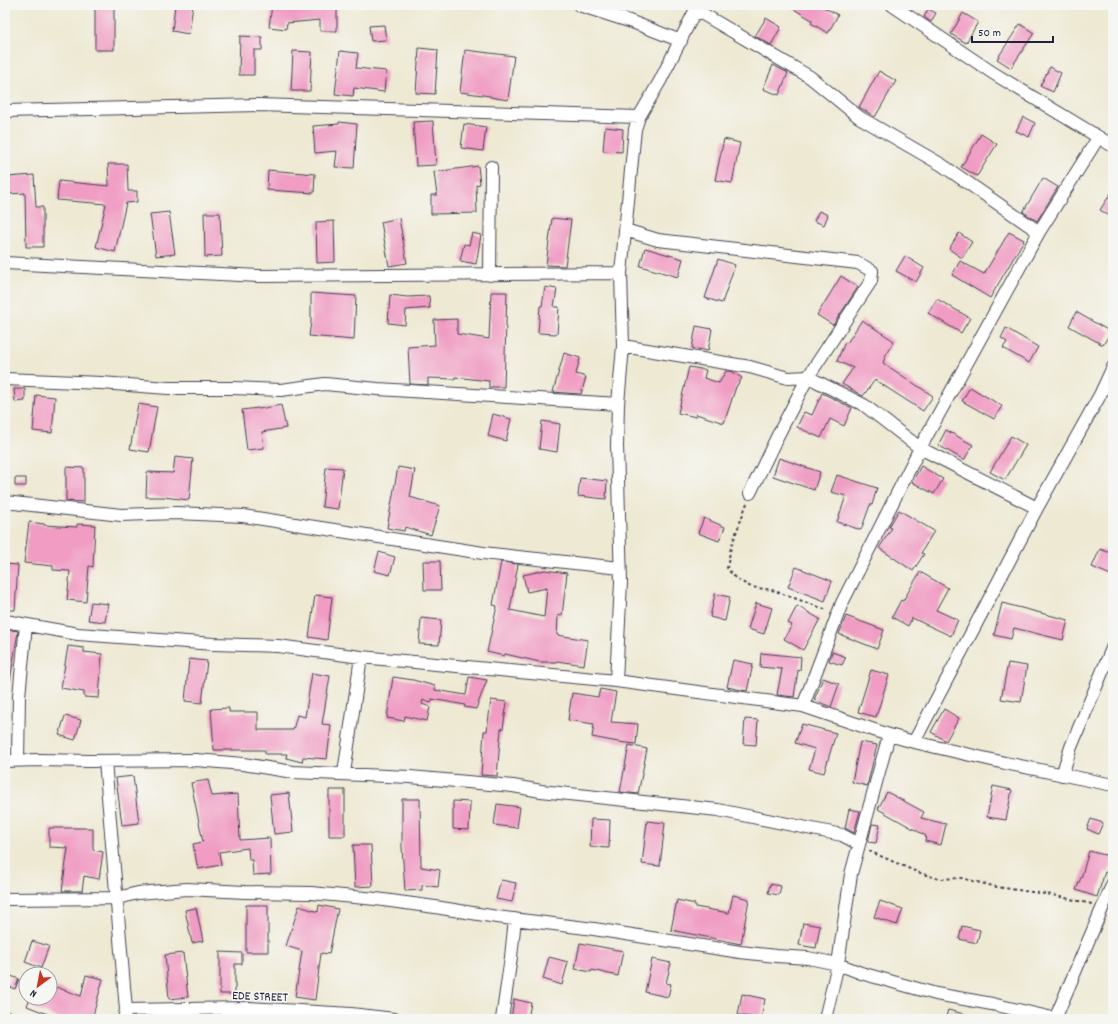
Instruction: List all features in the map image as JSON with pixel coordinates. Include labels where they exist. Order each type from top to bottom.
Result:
[{"type":"street","points":[[579,5],[632,22],[681,41]]},
{"type":"street","points":[[892,5],[993,73],[1113,146]]},
{"type":"street","points":[[616,681],[621,582],[617,446],[618,404],[623,346],[621,273],[635,129],[697,8],[810,77],[859,116],[942,165],[1039,232]]},
{"type":"street","points":[[5,111],[258,105],[640,117]]},
{"type":"street","points":[[803,706],[845,596],[920,448],[1039,232],[1098,138]]},
{"type":"street","points":[[490,274],[491,167]]},
{"type":"street","points":[[625,230],[658,240],[858,263],[872,271],[871,281],[868,286],[808,377],[750,493]]},
{"type":"street","points":[[5,263],[259,276],[621,273]]},
{"type":"street","points":[[623,346],[750,367],[788,378],[808,377],[864,405],[920,448],[1037,508]]},
{"type":"street","points":[[914,742],[1037,508],[1100,395],[1113,367]]},
{"type":"street","points":[[5,379],[101,383],[168,388],[281,390],[325,384],[378,389],[618,404]]},
{"type":"street","points":[[5,502],[121,515],[176,513],[243,516],[483,554],[620,568]]},
{"type":"street","points":[[5,621],[78,634],[214,644],[278,646],[361,657],[616,681],[803,706],[914,742],[1113,785]]},
{"type":"street","points":[[18,761],[19,696],[26,625]]},
{"type":"street","points":[[1062,775],[1074,740],[1113,646]]},
{"type":"street","points":[[344,774],[361,657]]},
{"type":"street","points":[[825,1019],[838,964],[851,874],[889,735]]},
{"type":"street","points":[[5,761],[196,760],[243,764],[293,772],[410,777],[513,786],[541,791],[718,810],[842,835],[859,844]]},
{"type":"street","points":[[105,761],[125,1014]]},
{"type":"street","points":[[5,898],[117,898],[138,894],[187,889],[311,893],[390,901],[776,956],[808,958],[838,964],[861,973],[936,994],[992,1004],[1056,1019],[1107,905],[1113,883]]},
{"type":"street","points":[[502,1019],[515,919]]},
{"type":"street","name":"EDE STREET","points":[[125,1014],[248,1008],[351,1014],[394,1019]]},
{"type":"street","points":[[5,1018],[11,1019]]},
{"type":"path","points":[[750,493],[731,547],[726,568],[735,578],[750,587],[772,590],[837,614]]},
{"type":"path","points":[[859,844],[866,850],[879,856],[939,879],[962,878],[997,887],[1107,905]]},
{"type":"building","points":[[95,5],[114,5],[114,50],[95,50]]},
{"type":"building","points":[[175,5],[193,5],[189,34],[172,31]]},
{"type":"building","points":[[272,5],[289,7],[337,5],[337,31],[320,31],[320,20],[287,23],[286,29],[269,27]]},
{"type":"building","points":[[787,5],[820,5],[838,15],[828,33],[811,23],[812,20]]},
{"type":"building","points":[[928,9],[936,13],[931,22],[924,17]]},
{"type":"building","points":[[963,13],[978,22],[966,43],[951,34]]},
{"type":"building","points":[[766,18],[781,27],[771,45],[755,36]]},
{"type":"building","points":[[1020,24],[1034,33],[1011,68],[997,59]]},
{"type":"building","points":[[384,25],[386,40],[371,41],[369,26]]},
{"type":"building","points":[[240,36],[262,37],[262,50],[254,50],[254,75],[239,75]]},
{"type":"building","points":[[419,48],[438,50],[435,94],[416,93]]},
{"type":"building","points":[[465,50],[514,56],[508,100],[460,92]]},
{"type":"building","points":[[293,51],[312,52],[310,91],[291,91]]},
{"type":"building","points":[[340,51],[358,53],[356,68],[386,71],[384,92],[354,88],[353,96],[335,94]]},
{"type":"building","points":[[773,65],[788,73],[779,95],[763,89]]},
{"type":"building","points":[[1050,67],[1061,73],[1053,92],[1040,86]]},
{"type":"building","points":[[879,71],[896,81],[875,117],[859,107]]},
{"type":"building","points":[[1023,117],[1035,123],[1029,137],[1016,131]]},
{"type":"building","points":[[433,121],[436,165],[416,166],[413,122]]},
{"type":"building","points":[[339,122],[357,124],[354,168],[335,167],[337,151],[315,153],[313,126],[339,124]]},
{"type":"building","points":[[464,124],[486,127],[483,151],[461,148]]},
{"type":"building","points":[[605,127],[623,129],[622,152],[603,151]]},
{"type":"building","points":[[981,134],[997,144],[977,176],[961,167]]},
{"type":"building","points":[[724,139],[740,143],[732,183],[715,180]]},
{"type":"building","points":[[108,164],[127,164],[128,191],[137,191],[137,202],[126,203],[115,252],[96,247],[106,204],[57,200],[59,181],[109,186]]},
{"type":"building","points":[[478,166],[480,184],[476,185],[477,213],[431,214],[431,195],[437,195],[434,172]]},
{"type":"building","points":[[268,170],[315,174],[314,193],[267,190]]},
{"type":"building","points":[[34,175],[36,207],[43,207],[43,247],[26,247],[25,193],[8,194],[7,177]]},
{"type":"building","points":[[1043,178],[1058,187],[1037,221],[1023,212]]},
{"type":"building","points":[[1113,190],[1113,218],[1100,210]]},
{"type":"building","points":[[819,211],[828,215],[824,225],[814,221]]},
{"type":"building","points":[[169,212],[175,254],[156,256],[150,214]]},
{"type":"building","points":[[204,213],[220,213],[222,256],[205,257]]},
{"type":"building","points":[[399,218],[407,263],[389,266],[381,222]]},
{"type":"building","points":[[552,218],[571,220],[565,266],[546,265]]},
{"type":"building","points":[[334,221],[335,262],[317,263],[316,222]]},
{"type":"building","points":[[1009,232],[1024,240],[990,298],[952,275],[960,261],[984,274]]},
{"type":"building","points":[[472,233],[481,235],[476,264],[460,261],[464,244],[469,245]]},
{"type":"building","points":[[959,233],[972,242],[962,258],[949,249]]},
{"type":"building","points":[[645,248],[683,259],[678,277],[640,266]]},
{"type":"building","points":[[905,256],[924,268],[916,282],[896,271]]},
{"type":"building","points":[[718,259],[735,265],[722,303],[705,298]]},
{"type":"building","points":[[841,276],[858,287],[833,325],[817,315]]},
{"type":"building","points":[[545,287],[557,289],[554,307],[559,307],[557,334],[538,333],[540,306],[542,306]]},
{"type":"building","points":[[491,292],[507,292],[504,387],[489,387],[489,381],[455,377],[455,379],[428,378],[428,385],[410,384],[408,347],[435,345],[434,320],[457,319],[457,334],[489,339]]},
{"type":"building","points":[[311,293],[356,296],[354,340],[309,336],[311,322]]},
{"type":"building","points":[[390,295],[407,297],[429,296],[430,308],[406,310],[405,325],[388,323]]},
{"type":"building","points":[[937,299],[970,318],[961,333],[928,313]]},
{"type":"building","points":[[1076,312],[1111,332],[1103,345],[1069,326]]},
{"type":"building","points":[[862,320],[894,341],[886,354],[883,363],[933,396],[923,411],[875,380],[863,396],[842,384],[853,368],[837,361],[845,342],[847,343]]},
{"type":"building","points":[[696,326],[712,329],[708,351],[692,348]]},
{"type":"building","points":[[1006,328],[1038,347],[1029,363],[1003,348],[1007,342],[1001,338]]},
{"type":"building","points":[[564,353],[580,358],[576,374],[586,377],[581,394],[553,392]]},
{"type":"building","points":[[689,367],[706,370],[704,378],[719,383],[726,371],[731,371],[742,378],[736,387],[724,423],[696,414],[696,417],[678,413]]},
{"type":"building","points":[[970,387],[1002,406],[994,419],[962,401]]},
{"type":"building","points":[[14,389],[25,389],[25,401],[15,402]]},
{"type":"building","points":[[822,393],[852,408],[844,426],[830,419],[821,438],[797,427],[804,412],[812,415]]},
{"type":"building","points":[[36,395],[55,397],[52,433],[33,431]]},
{"type":"building","points":[[138,404],[157,407],[149,452],[130,449]]},
{"type":"building","points":[[281,405],[286,428],[262,432],[264,448],[247,450],[242,410]]},
{"type":"building","points":[[493,414],[511,419],[506,441],[488,436]]},
{"type":"building","points":[[542,421],[560,424],[557,452],[539,449]]},
{"type":"building","points":[[946,430],[973,445],[964,460],[938,445]]},
{"type":"building","points":[[1011,436],[1026,445],[1005,480],[990,472]]},
{"type":"building","points":[[175,457],[193,459],[189,500],[146,497],[147,472],[173,473]]},
{"type":"building","points":[[779,458],[820,472],[814,490],[773,476]]},
{"type":"building","points":[[921,466],[943,479],[934,494],[912,482]]},
{"type":"building","points":[[66,467],[84,468],[84,502],[66,501]]},
{"type":"building","points":[[326,467],[343,468],[338,509],[322,507]]},
{"type":"building","points":[[398,467],[415,470],[410,497],[440,506],[431,535],[405,527],[404,531],[387,528]]},
{"type":"building","points":[[837,475],[877,488],[872,505],[870,505],[861,530],[837,522],[846,496],[831,492]]},
{"type":"building","points":[[15,478],[26,478],[26,486],[15,486]]},
{"type":"building","points":[[580,478],[607,481],[606,499],[578,496]]},
{"type":"building","points":[[899,510],[934,531],[921,553],[924,554],[913,571],[879,548],[892,528],[889,527]]},
{"type":"building","points":[[704,518],[725,527],[719,541],[698,533]]},
{"type":"building","points":[[29,522],[44,525],[77,527],[77,524],[95,525],[93,567],[89,566],[86,602],[67,600],[70,571],[53,570],[53,566],[24,563]]},
{"type":"building","points":[[1100,549],[1113,554],[1113,576],[1092,567]]},
{"type":"building","points":[[379,552],[395,557],[390,575],[374,571]]},
{"type":"building","points":[[423,561],[440,561],[441,590],[424,590]]},
{"type":"building","points":[[501,562],[518,564],[510,610],[544,617],[547,588],[527,592],[523,575],[545,570],[567,573],[562,616],[558,615],[557,635],[588,640],[584,665],[557,661],[540,662],[505,654],[504,656],[487,652],[497,606],[493,605]]},
{"type":"building","points":[[5,564],[18,565],[15,610],[5,610]]},
{"type":"building","points":[[796,567],[832,581],[825,601],[788,587]]},
{"type":"building","points":[[920,572],[948,588],[936,610],[958,620],[951,636],[912,618],[908,626],[892,617],[901,600],[903,601]]},
{"type":"building","points":[[715,594],[730,597],[725,621],[710,617]]},
{"type":"building","points":[[315,595],[332,597],[327,640],[309,637]]},
{"type":"building","points":[[91,602],[108,604],[105,622],[88,620]]},
{"type":"building","points":[[756,603],[772,608],[764,634],[748,629]]},
{"type":"building","points":[[1002,603],[1068,620],[1063,640],[1014,628],[1011,639],[994,635]]},
{"type":"building","points":[[797,606],[820,619],[803,650],[784,639],[792,625],[788,623]]},
{"type":"building","points":[[846,616],[884,630],[877,649],[839,634]]},
{"type":"building","points":[[421,618],[441,620],[439,645],[419,644]]},
{"type":"building","points":[[5,629],[18,631],[10,681],[5,680]]},
{"type":"building","points":[[68,646],[84,648],[84,652],[102,654],[99,698],[84,697],[84,692],[61,688]]},
{"type":"building","points":[[832,652],[846,657],[842,665],[829,661]]},
{"type":"building","points":[[761,653],[801,657],[800,671],[798,670],[794,697],[777,695],[782,669],[760,667]]},
{"type":"building","points":[[189,659],[207,661],[202,703],[185,701]]},
{"type":"building","points":[[733,660],[753,664],[747,691],[727,687]]},
{"type":"building","points":[[1008,663],[1027,666],[1021,702],[1001,699]]},
{"type":"building","points":[[871,670],[889,675],[876,717],[858,712]]},
{"type":"building","points":[[312,673],[330,676],[322,724],[331,725],[327,759],[303,757],[302,762],[286,758],[287,754],[265,754],[265,750],[214,750],[211,709],[229,708],[229,712],[258,712],[258,730],[293,730],[297,715],[305,717]]},
{"type":"building","points":[[393,677],[413,680],[435,686],[435,690],[466,695],[469,677],[487,680],[476,709],[464,707],[465,705],[432,699],[432,702],[423,700],[422,704],[430,707],[427,721],[405,716],[404,721],[387,718]]},
{"type":"building","points":[[823,678],[839,684],[831,707],[814,700]]},
{"type":"building","points":[[600,689],[616,692],[611,722],[638,724],[636,744],[592,737],[594,724],[568,720],[572,693],[598,697]]},
{"type":"building","points":[[491,700],[507,702],[503,729],[501,729],[497,776],[481,775],[484,731],[487,731]]},
{"type":"building","points":[[944,709],[959,718],[946,741],[931,732]]},
{"type":"building","points":[[65,716],[81,720],[75,740],[59,735]]},
{"type":"building","points":[[745,719],[758,720],[756,745],[743,744]]},
{"type":"building","points":[[802,724],[836,733],[824,773],[809,769],[815,749],[795,743]]},
{"type":"building","points":[[860,742],[877,745],[867,786],[852,782]]},
{"type":"building","points":[[629,745],[647,749],[638,794],[620,792]]},
{"type":"building","points":[[133,776],[139,823],[122,825],[116,778]]},
{"type":"building","points":[[208,780],[212,796],[238,794],[240,840],[270,838],[271,874],[253,875],[252,860],[249,860],[248,848],[219,852],[221,865],[198,869],[193,844],[203,842],[191,783]]},
{"type":"building","points":[[993,786],[1012,790],[1006,820],[987,817]]},
{"type":"building","points":[[329,790],[345,790],[345,836],[329,836]]},
{"type":"building","points":[[887,792],[924,812],[921,818],[946,824],[941,845],[925,841],[926,836],[878,809]]},
{"type":"building","points":[[289,793],[293,832],[274,834],[270,795]]},
{"type":"building","points":[[402,799],[420,799],[421,867],[440,870],[438,887],[422,885],[422,890],[405,891],[402,847]]},
{"type":"building","points":[[453,801],[470,802],[469,830],[453,829]]},
{"type":"building","points":[[497,804],[520,807],[517,828],[494,825]]},
{"type":"building","points":[[849,809],[860,811],[854,833],[845,828]]},
{"type":"building","points":[[591,819],[610,820],[609,848],[590,847]]},
{"type":"building","points":[[1091,819],[1103,823],[1098,834],[1087,829]]},
{"type":"building","points":[[647,821],[665,823],[660,866],[642,864]]},
{"type":"building","points":[[872,824],[880,825],[876,843],[868,842]]},
{"type":"building","points":[[49,828],[93,828],[93,850],[103,852],[99,879],[84,876],[82,891],[62,891],[68,848],[49,847]]},
{"type":"building","points":[[353,845],[371,845],[373,886],[355,887]]},
{"type":"building","points":[[1089,851],[1113,857],[1108,873],[1105,872],[1097,897],[1076,890]]},
{"type":"building","points":[[501,880],[516,883],[512,902],[496,899]]},
{"type":"building","points":[[770,884],[781,886],[779,895],[768,893]]},
{"type":"building","points":[[733,895],[749,899],[741,944],[671,930],[677,900],[695,904],[695,907],[729,913]]},
{"type":"building","points":[[880,901],[903,909],[897,925],[874,917]]},
{"type":"building","points":[[246,905],[268,905],[268,952],[246,952]]},
{"type":"building","points":[[319,905],[338,909],[329,954],[321,953],[315,1000],[295,997],[302,951],[286,946],[299,906],[318,912]]},
{"type":"building","points":[[196,908],[203,941],[192,943],[185,910]]},
{"type":"building","points":[[803,923],[820,926],[816,948],[799,945]]},
{"type":"building","points":[[962,926],[980,930],[977,943],[959,939]]},
{"type":"building","points":[[32,941],[49,946],[42,966],[36,966],[25,962]]},
{"type":"building","points":[[580,943],[623,951],[618,976],[592,970],[591,972],[575,969]]},
{"type":"building","points":[[220,952],[242,953],[242,964],[235,964],[235,994],[220,994]]},
{"type":"building","points":[[183,953],[188,997],[169,999],[165,955]]},
{"type":"building","points":[[549,957],[568,962],[562,985],[543,979]]},
{"type":"building","points":[[652,959],[671,963],[666,983],[671,984],[668,997],[645,992]]},
{"type":"building","points":[[86,975],[103,979],[92,1019],[60,1019],[27,1006],[58,1006],[58,988],[81,996]]},
{"type":"building","points":[[11,976],[18,979],[15,989],[7,986]]},
{"type":"building","points":[[742,994],[765,999],[761,1019],[738,1015]]},
{"type":"building","points":[[514,999],[531,1003],[528,1019],[511,1019]]},
{"type":"building","points":[[948,1010],[972,1016],[972,1019],[945,1019]]}]
